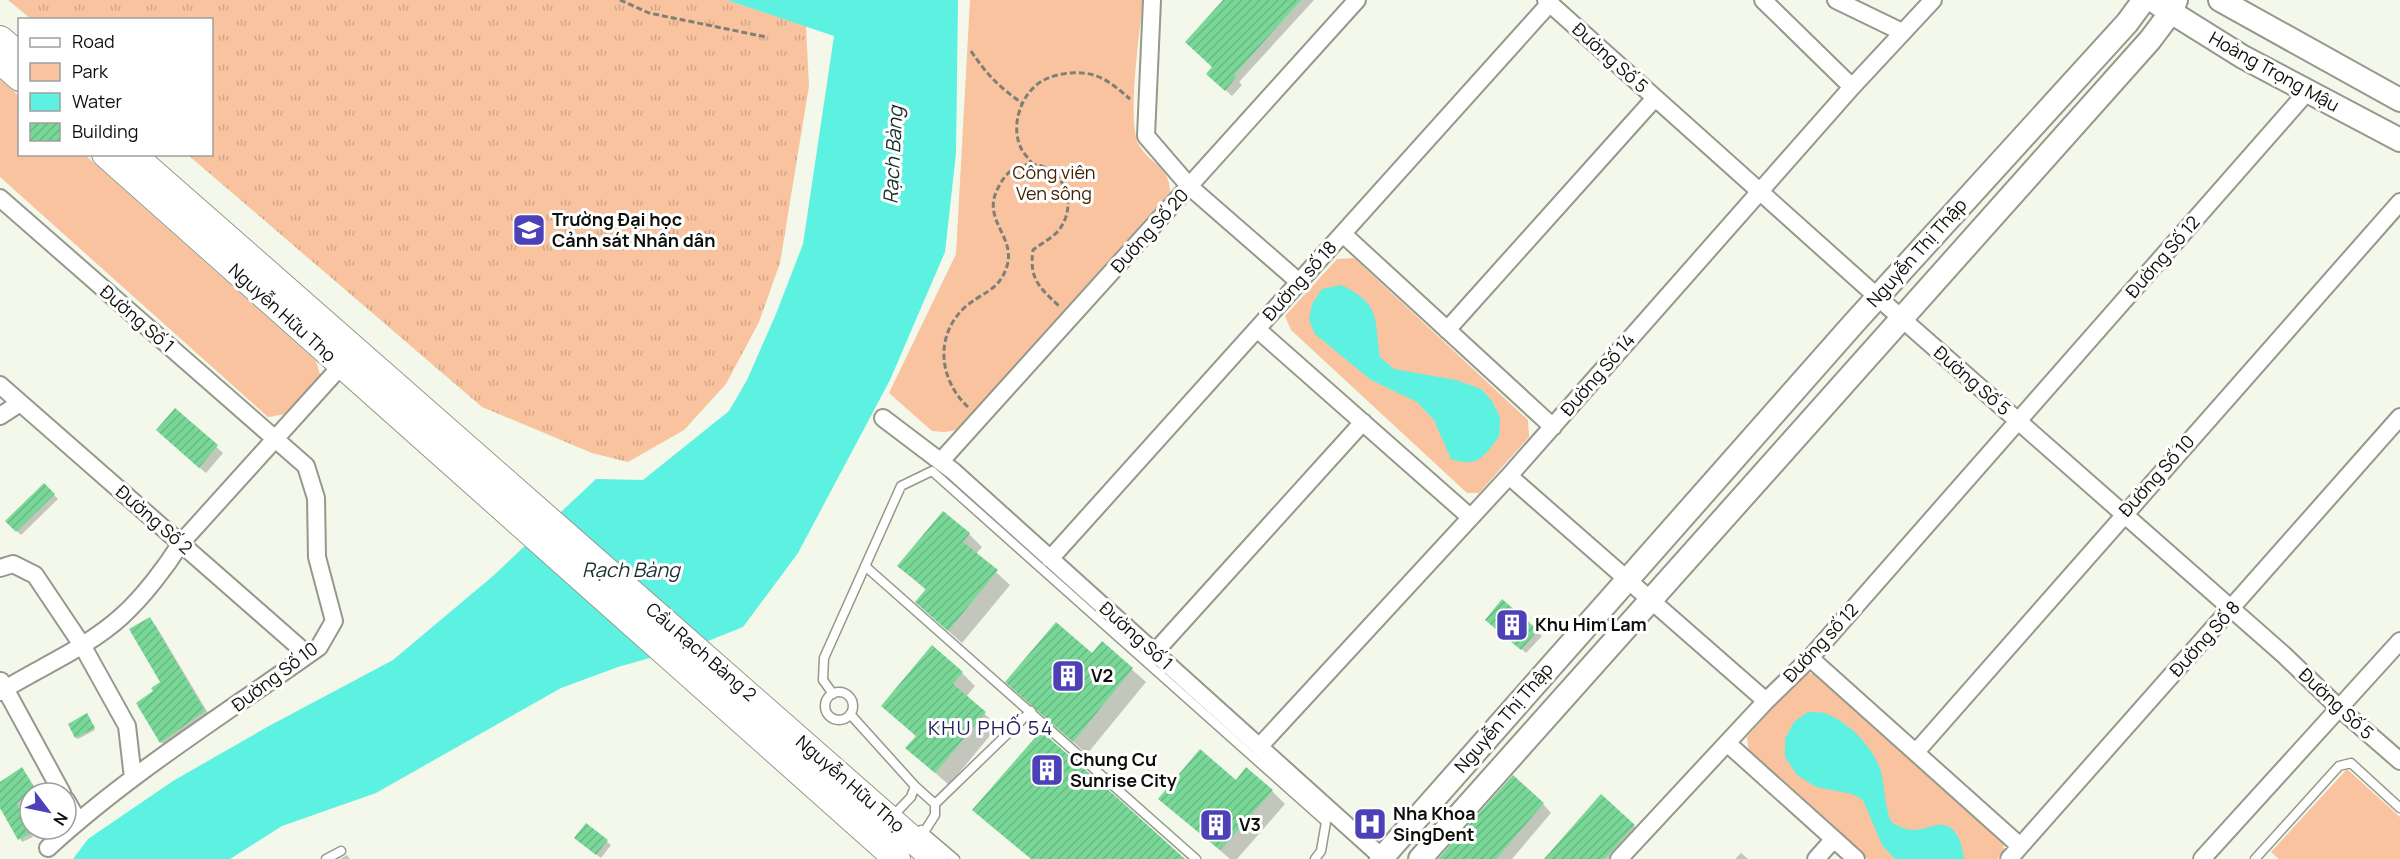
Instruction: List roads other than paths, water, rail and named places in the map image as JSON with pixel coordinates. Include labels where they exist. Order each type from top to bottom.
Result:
[{"type":"main road","name":"Nguyễn Thị Thập","points":[[1383,858],[1627,578],[1878,296],[2127,22],[2144,0]]},
{"type":"main road","name":"Hoàng Trọng Mậu","points":[[2151,0],[2173,6],[2243,57],[2400,140]]},
{"type":"main road","name":"Hoàng Trọng Mậu","points":[[2220,0],[2400,100]]},
{"type":"main road","name":"Nguyễn Thị Thập","points":[[1420,859],[2150,40],[2173,6]]},
{"type":"main road","points":[[0,39],[18,54]]},
{"type":"main road","points":[[0,61],[18,76]]},
{"type":"main road","name":"Nguyễn Hữu Thọ","points":[[107,156],[341,366],[467,462]]},
{"type":"main road","name":"Nguyễn Hữu Thọ","points":[[134,156],[467,462]]},
{"type":"main road","name":"Cầu Rạch Bàng 2","points":[[467,462],[757,717]]},
{"type":"main road","name":"Nguyễn Hữu Thọ","points":[[757,717],[894,815],[923,840]]},
{"type":"main road","name":"Nguyễn Hữu Thọ","points":[[757,717],[897,859]]},
{"type":"street","points":[[1152,0],[1146,136],[1190,187],[1299,282]]},
{"type":"street","name":"Đường Số 20","points":[[950,476],[981,418],[1357,0]]},
{"type":"street","points":[[1763,0],[1852,87]]},
{"type":"street","points":[[1836,0],[1902,32]]},
{"type":"street","name":"Đường Số 14","points":[[1259,747],[1509,476],[1852,87],[1933,0]]},
{"type":"street","name":"Đường Số 5","points":[[1548,2],[2018,422],[2284,655],[2339,708],[2400,761]]},
{"type":"street","name":"Đường số 18","points":[[1050,559],[1343,234],[1548,2]]},
{"type":"street","name":"Đường Số 12","points":[[2018,422],[2307,92]]},
{"type":"street","points":[[1446,330],[1655,98]]},
{"type":"street","name":"Đường Số 1","points":[[0,198],[275,440]]},
{"type":"street","name":"Đường Số 10","points":[[1916,752],[2400,202]]},
{"type":"street","points":[[1343,234],[1553,427]]},
{"type":"street","points":[[1257,329],[1470,517]]},
{"type":"street","points":[[55,781],[2,687],[82,645],[123,615],[170,561],[181,543],[341,366]]},
{"type":"street","name":"Đường Số 2","points":[[0,385],[308,655]]},
{"type":"street","points":[[0,416],[20,402]]},
{"type":"street","name":"Đường Số 8","points":[[2009,859],[2400,417]]},
{"type":"street","name":"Đường Số 1","points":[[884,418],[1050,559],[1383,858]]},
{"type":"street","points":[[1154,653],[1363,422]]},
{"type":"street","name":"Đường số 12","points":[[1619,859],[1766,701],[1810,658],[2018,422]]},
{"type":"street","name":"Đường Số 10","points":[[133,778],[320,647],[334,621],[317,557],[316,498],[306,466],[275,440]]},
{"type":"street","points":[[1509,476],[1766,701]]},
{"type":"street","points":[[0,568],[13,564],[35,575],[82,645],[126,726],[133,778],[78,821]]},
{"type":"street","points":[[2202,859],[2400,641]]},
{"type":"street","points":[[1810,658],[2020,846]]},
{"type":"street","points":[[1727,743],[1856,859]]},
{"type":"street","points":[[1816,859],[1833,840]]},
{"type":"street","points":[[48,848],[56,841]]},
{"type":"lane","points":[[833,694],[823,680],[824,658],[901,486],[932,471],[950,476],[1326,822],[1321,851],[1315,859]]},
{"type":"lane","points":[[865,566],[1196,859]]},
{"type":"lane","points":[[839,692],[846,694],[853,704],[850,714],[842,720],[831,717],[827,712],[828,699],[839,692]]},
{"type":"lane","points":[[955,859],[923,840],[935,815],[935,804],[1031,711]]},
{"type":"lane","points":[[850,714],[915,786],[935,804]]},
{"type":"lane","points":[[2255,859],[2339,766],[2351,763],[2400,808]]},
{"type":"lane","points":[[894,815],[911,797],[915,786]]},
{"type":"lane","points":[[326,859],[341,851]]},
{"type":"water","name":"Rạch Bàng","points":[[727,0],[958,0],[956,153],[945,252],[890,380],[798,553],[743,627],[703,643],[618,667],[561,688],[376,793],[282,826],[230,859],[73,859],[88,839],[173,781],[269,726],[393,660],[493,576],[596,479],[643,480],[729,411],[747,380],[803,244],[834,36]]},
{"type":"water","points":[[1341,285],[1354,292],[1369,306],[1376,322],[1380,357],[1394,369],[1456,380],[1481,389],[1492,401],[1500,417],[1499,437],[1484,455],[1468,462],[1451,459],[1434,420],[1417,402],[1371,380],[1315,334],[1309,320],[1312,304],[1322,289]]},
{"type":"water","points":[[1808,712],[1825,713],[1845,724],[1875,757],[1882,776],[1891,822],[1911,830],[1938,825],[1950,827],[1960,841],[1964,859],[1895,859],[1882,845],[1863,800],[1852,794],[1816,787],[1797,775],[1785,757],[1785,739],[1794,722]]},
{"type":"place","name":"Trường Đại học Cảnh sát Nhân dân","points":[[529,230]]},
{"type":"place","name":"Khu Him Lam","points":[[1512,625]]},
{"type":"place","name":"V2","points":[[1068,676]]},
{"type":"place","name":"Chung Cư Sunrise City","points":[[1047,770]]},
{"type":"place","name":"Nha Khoa SingDent","points":[[1370,824]]},
{"type":"place","name":"V3","points":[[1216,825]]},
{"type":"district","name":"KHU PHỐ 54","points":[[991,728]]},
{"type":"park label","name":"Công viên Ven sông","points":[[1054,183]]}]
